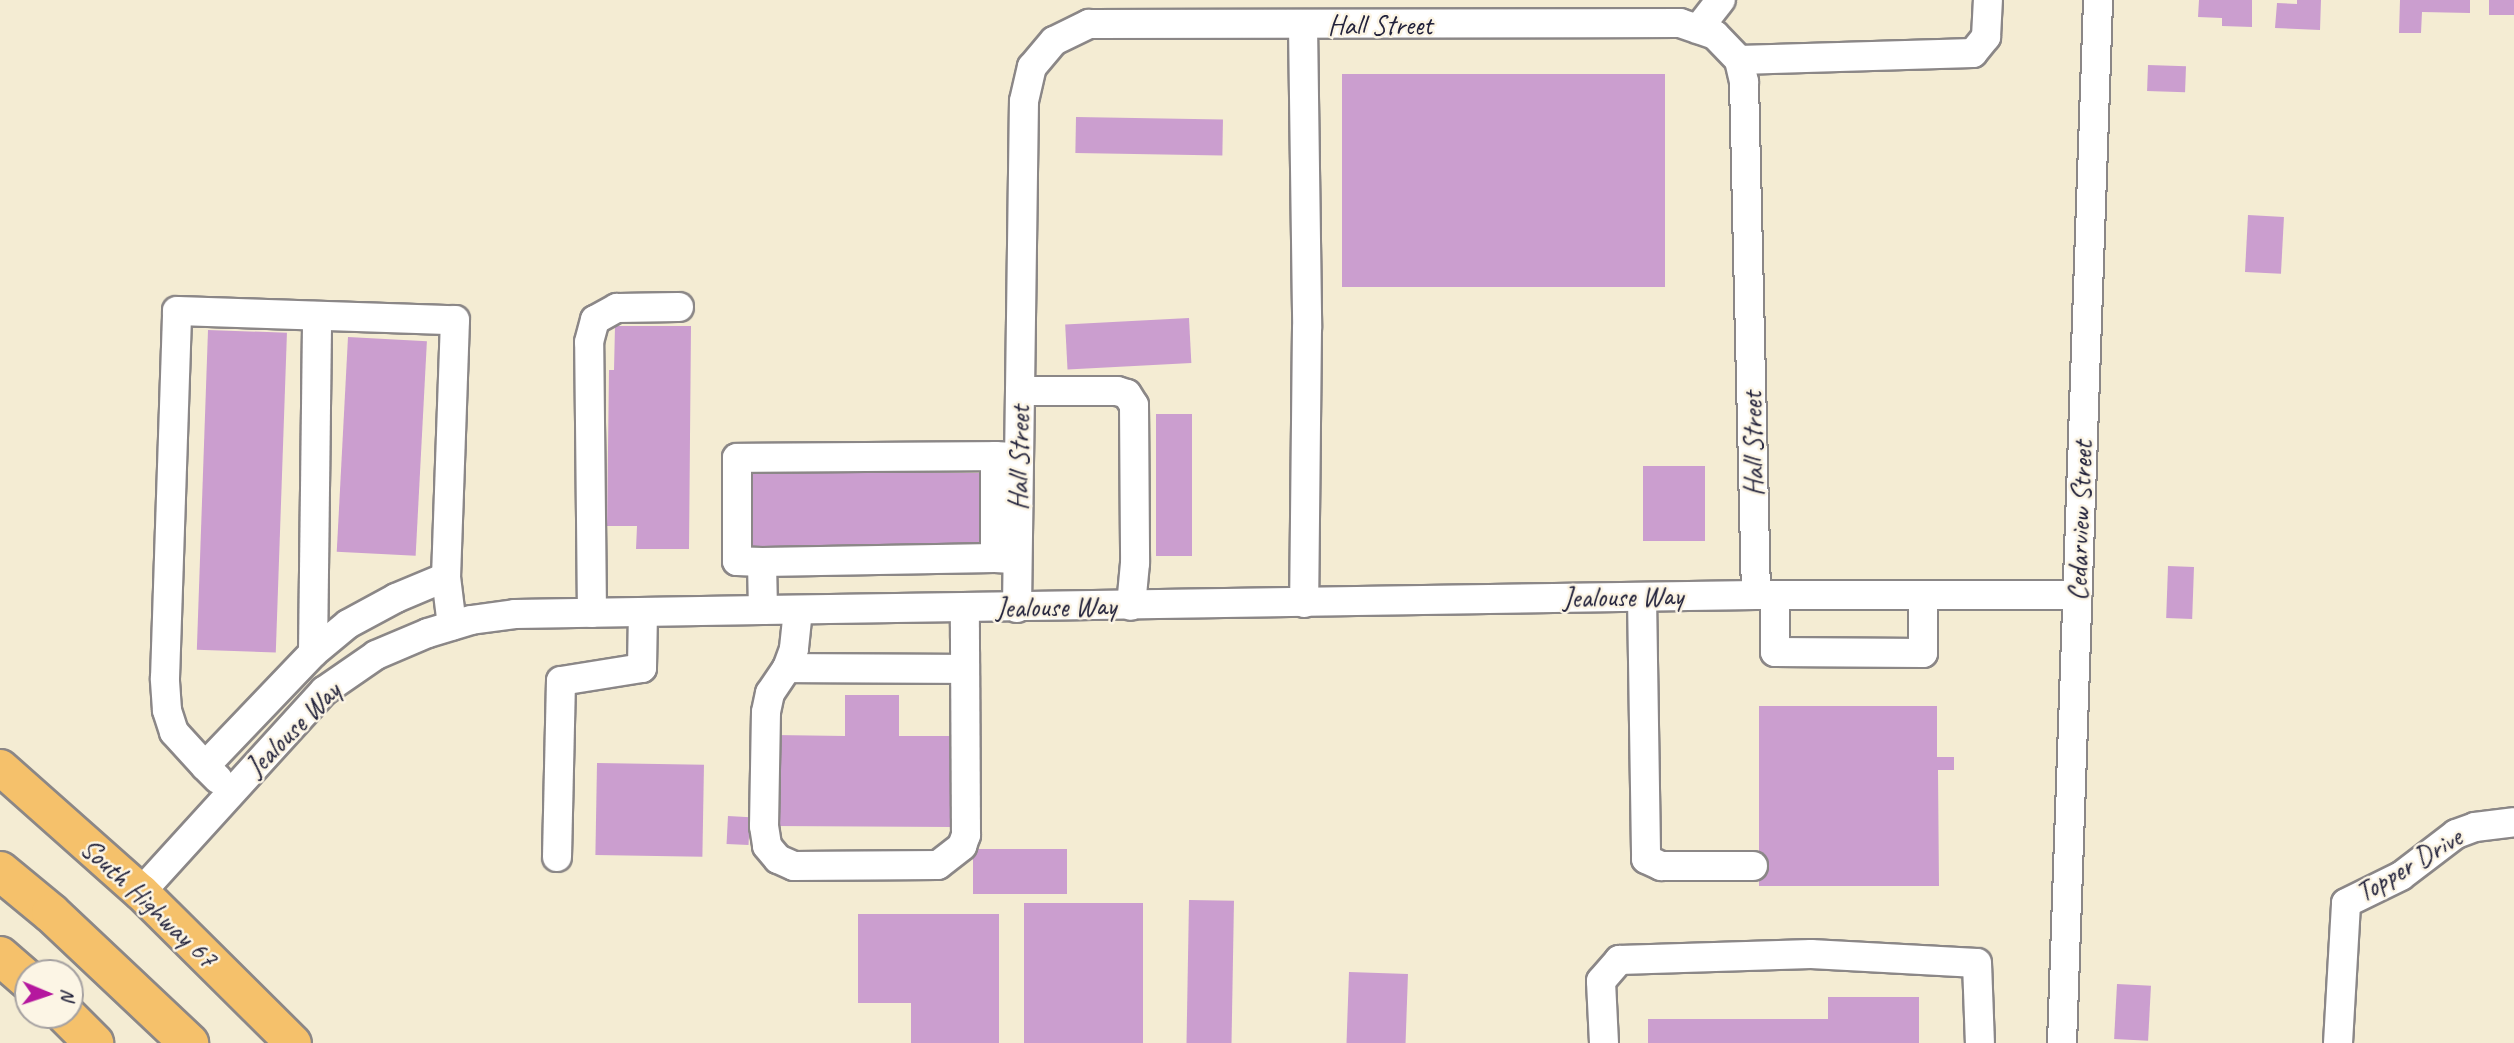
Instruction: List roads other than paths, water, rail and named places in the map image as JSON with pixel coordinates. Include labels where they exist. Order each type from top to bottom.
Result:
[{"type":"highway","points":[[0,871],[51,913],[189,1043]]},
{"type":"highway","points":[[0,956],[14,968]]},
{"type":"highway","points":[[80,1029],[94,1043]]},
{"type":"main road","name":"South Highway 67","points":[[0,767],[141,892],[293,1043]]},
{"type":"street","points":[[1698,29],[1721,0]]},
{"type":"street","points":[[1739,60],[1973,52],[1986,37],[1987,0]]},
{"type":"street","name":"Cedarview Street","points":[[2062,1043],[2098,0]]},
{"type":"street","name":"Hall Street","points":[[1017,608],[1007,559],[1007,457],[1020,391],[1024,101],[1032,67],[1054,40],[1089,24],[1303,25],[1575,12],[1680,23],[1716,35],[1739,60],[1744,82],[1766,595],[1775,652],[1923,653],[1923,595]]},
{"type":"street","points":[[1303,25],[1307,328],[1304,603]]},
{"type":"street","points":[[592,613],[589,342],[595,320],[617,308],[679,307]]},
{"type":"street","points":[[232,792],[174,732],[167,710],[165,678],[177,311],[455,320],[446,577],[452,626]]},
{"type":"street","points":[[313,653],[317,316]]},
{"type":"street","points":[[1020,391],[1117,391],[1127,394],[1134,405],[1135,563],[1131,606]]},
{"type":"street","points":[[1007,457],[737,458],[737,561],[1007,559]]},
{"type":"street","points":[[762,562],[763,610]]},
{"type":"street","points":[[205,766],[313,653],[348,624],[396,598],[446,577]]},
{"type":"street","name":"Jealouse Way","points":[[141,892],[324,691],[376,655],[452,626],[515,614],[1766,595],[2077,594]]},
{"type":"street","points":[[1642,597],[1646,859],[1661,866],[1753,866]]},
{"type":"street","points":[[798,610],[794,649],[787,668],[770,693],[766,712],[764,825],[767,846],[778,859],[794,866],[938,865],[962,846],[966,835],[965,608]]},
{"type":"street","points":[[557,857],[561,681],[642,667],[643,613]]},
{"type":"street","points":[[787,668],[965,669]]},
{"type":"street","name":"Topper Drive","points":[[2338,1043],[2346,903],[2401,876],[2456,834],[2474,827],[2514,822]]},
{"type":"street","points":[[1604,1043],[1601,981],[1619,960],[1811,954],[1977,963],[1980,1043]]}]
